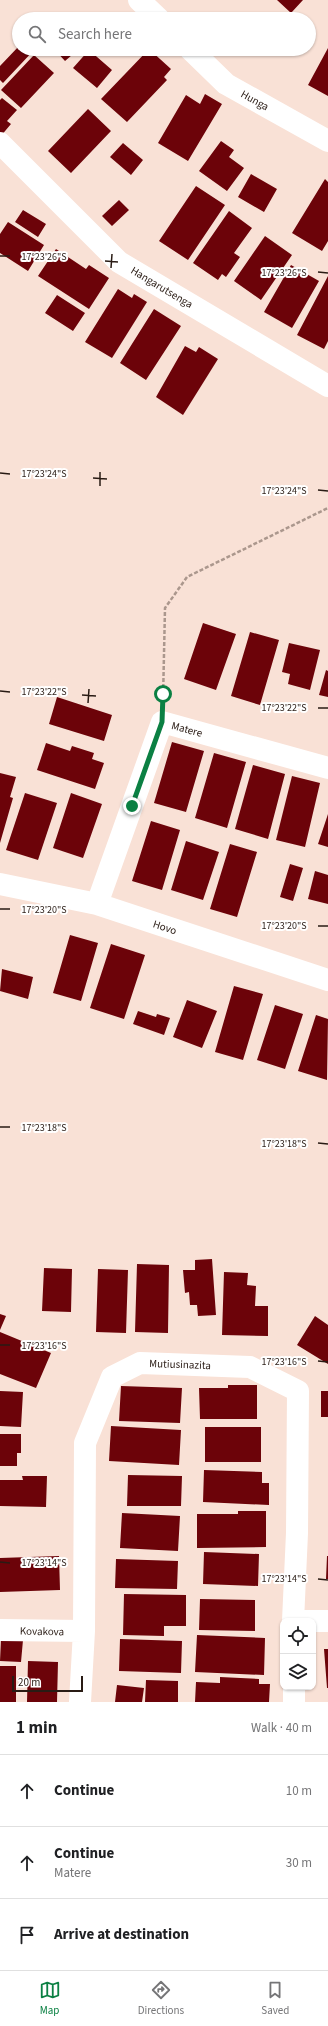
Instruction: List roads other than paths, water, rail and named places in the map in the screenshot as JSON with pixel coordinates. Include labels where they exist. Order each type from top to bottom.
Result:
[{"type":"street","points":[[139,0],[152,12]]},
{"type":"street","name":"Hunga","points":[[197,56],[226,84],[328,141]]},
{"type":"street","name":"Hangarutsenga","points":[[0,143],[119,262],[328,386]]},
{"type":"street","name":"Matere","points":[[97,904],[162,722],[328,768]]},
{"type":"street","name":"Hovo","points":[[0,884],[97,904],[328,980]]},
{"type":"street","name":"Mutiusinazita","points":[[80,1702],[84,1631],[85,1443],[112,1377],[140,1363],[250,1367],[298,1391],[297,1533],[293,1618]]},
{"type":"street","points":[[316,1621],[328,1621]]},
{"type":"street","name":"Kovakova","points":[[0,1630],[84,1631]]},
{"type":"street","points":[[294,1690],[294,1702]]}]
